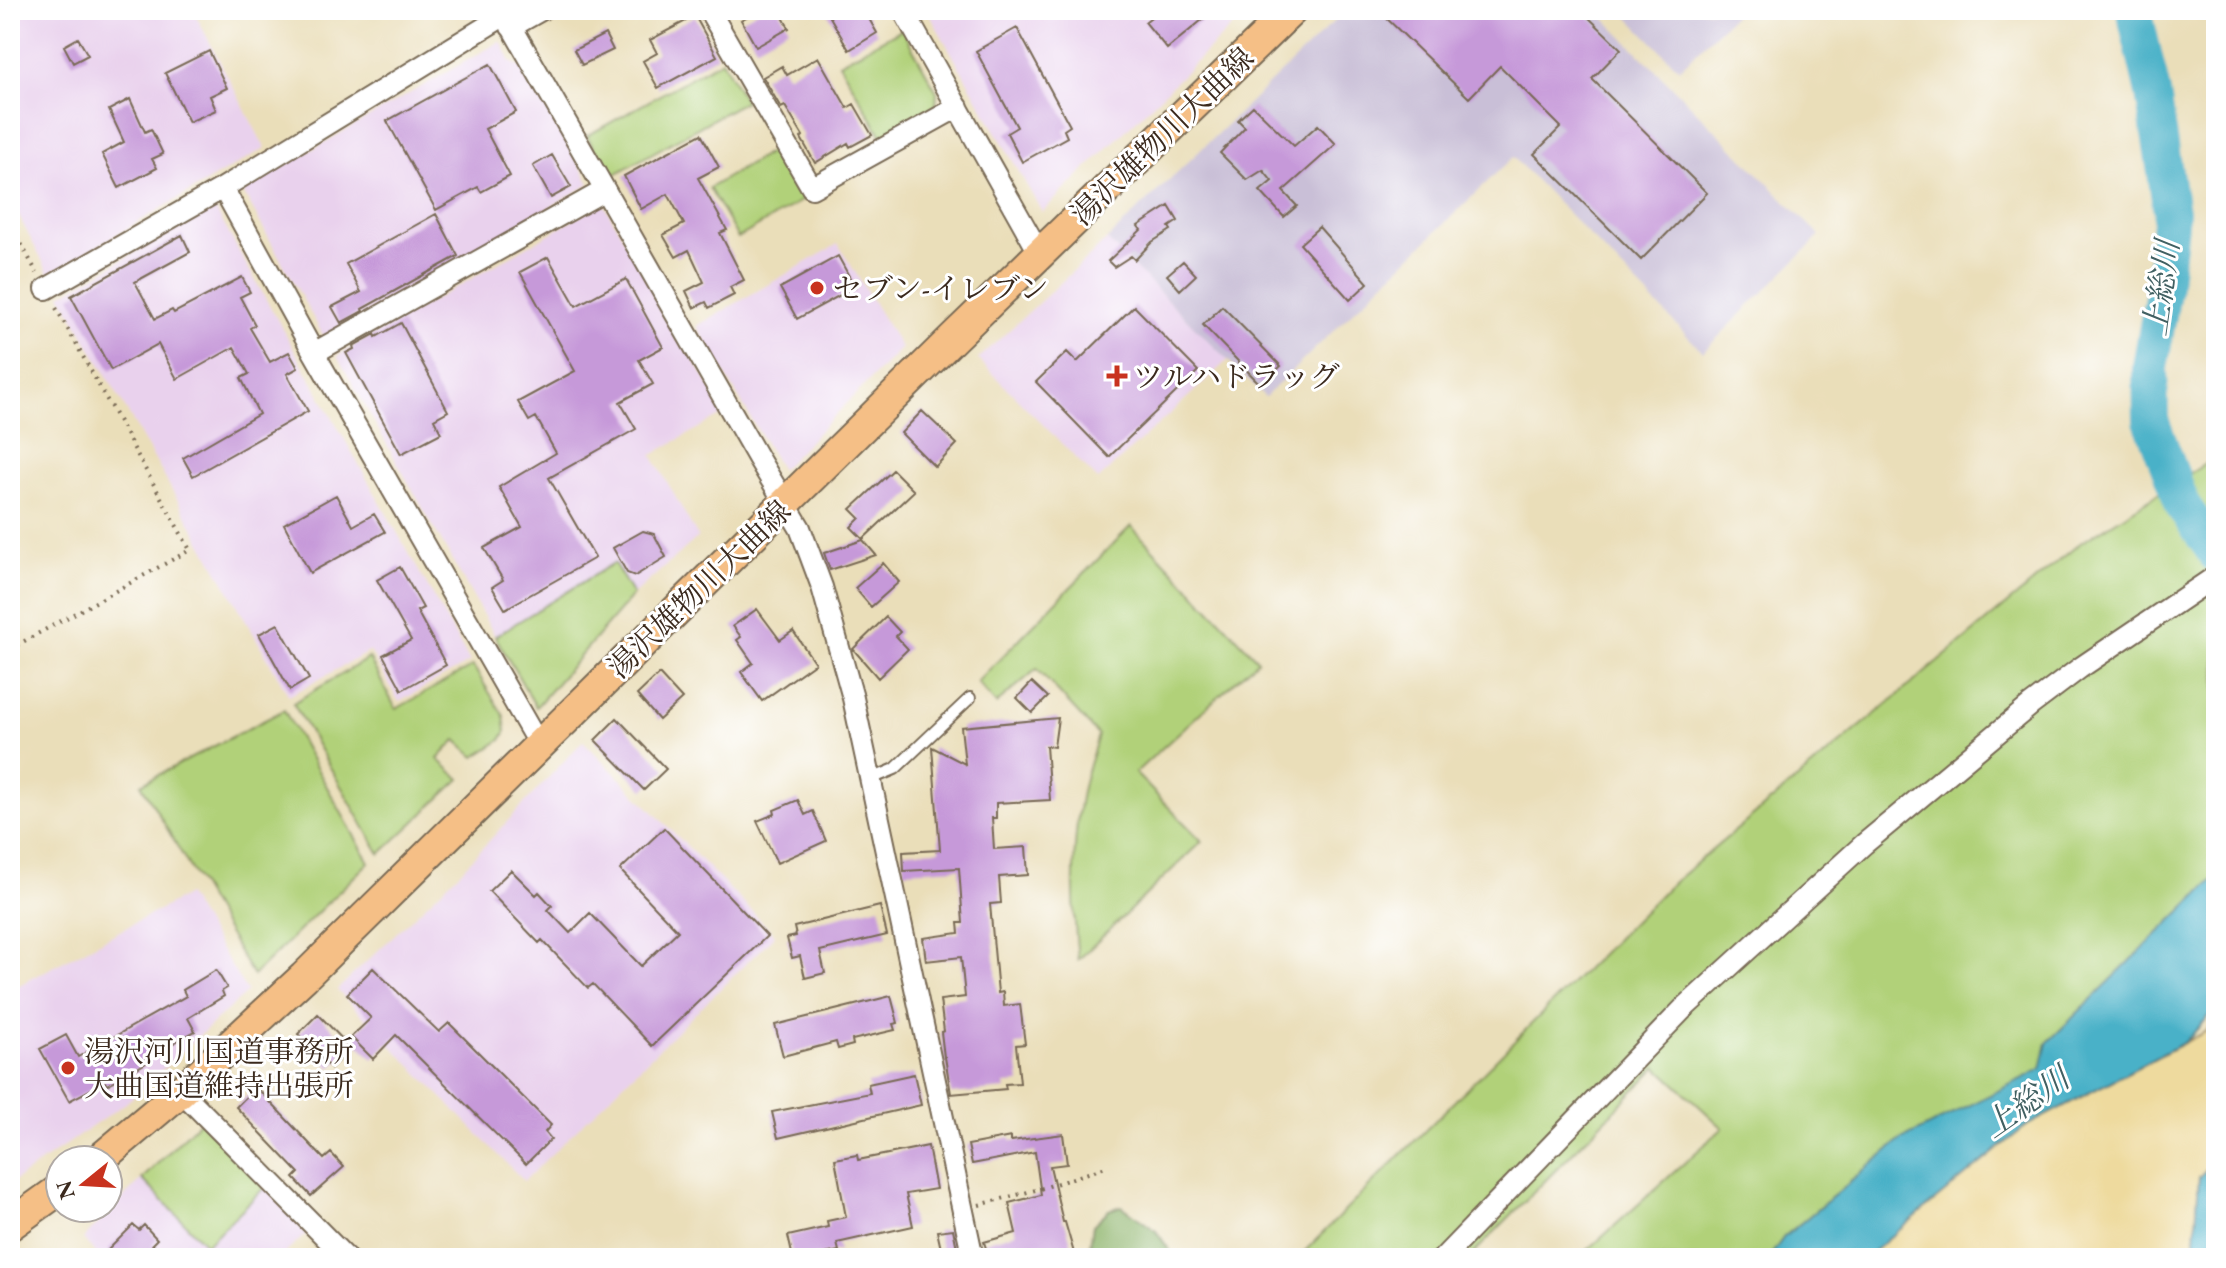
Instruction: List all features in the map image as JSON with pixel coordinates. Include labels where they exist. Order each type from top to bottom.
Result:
[{"type":"main road","name":"湯沢雄物川大曲線","points":[[118,1144],[181,1091],[304,977],[1292,10]]},
{"type":"main road","points":[[10,1225],[44,1201]]},
{"type":"street","points":[[46,289],[223,188],[506,17],[541,10]]},
{"type":"street","points":[[709,10],[812,188],[958,107]]},
{"type":"street","points":[[903,10],[1040,254]]},
{"type":"street","points":[[506,17],[800,528],[822,587],[853,698],[973,1258]]},
{"type":"street","points":[[223,188],[539,745]]},
{"type":"street","points":[[314,353],[605,190]]},
{"type":"street","points":[[1443,1258],[1683,1009],[1864,844],[2031,705],[2216,576]]},
{"type":"street","points":[[181,1091],[346,1258]]},
{"type":"lane","points":[[871,779],[895,769],[970,698]]},
{"type":"path","points":[[10,223],[190,550],[10,649]]},
{"type":"path","points":[[961,1209],[1043,1188],[1109,1166]]},
{"type":"shaded area","points":[[33,10],[193,10],[265,148],[49,274],[10,199],[10,22]]},
{"type":"shaded area","points":[[927,10],[1249,10],[1042,212]]},
{"type":"shaded area","points":[[1346,10],[1596,10],[1820,236],[1703,352],[1513,157],[1265,397],[1107,240]]},
{"type":"shaded area","points":[[1621,10],[1739,10],[1679,69]]},
{"type":"shaded area","points":[[501,41],[511,62],[529,72],[590,184],[324,337],[242,190]]},
{"type":"shaded area","points":[[603,203],[725,413],[652,455],[698,537],[633,595],[614,563],[495,636],[337,356]]},
{"type":"shaded area","points":[[214,207],[470,662],[399,702],[370,651],[289,696],[61,295]]},
{"type":"shaded area","points":[[1107,240],[1228,360],[1098,480],[978,359]]},
{"type":"shaded area","points":[[838,244],[901,348],[781,470],[697,326]]},
{"type":"shaded area","points":[[583,741],[775,935],[524,1181],[337,990],[460,872]]},
{"type":"shaded area","points":[[187,895],[247,992],[126,1103],[67,1144],[44,1144],[44,1160],[10,1184],[10,990]]},
{"type":"shaded area","points":[[142,1179],[206,1245],[265,1187],[306,1234],[280,1258],[100,1258],[83,1239],[98,1224],[124,1224],[124,1197]]},
{"type":"green space","points":[[902,29],[937,92],[936,106],[883,138],[839,63]]},
{"type":"green space","points":[[722,60],[745,101],[610,177],[587,136]]},
{"type":"green space","points":[[777,148],[806,198],[738,238],[709,188]]},
{"type":"green space","points":[[2216,457],[2216,877],[2047,1043],[2042,1069],[1901,1140],[1784,1237],[1769,1258],[1579,1258],[1723,1128],[1657,1067],[1469,1258],[1298,1258],[1668,887],[2079,544]]},
{"type":"green space","points":[[1131,526],[1258,660],[1135,773],[1202,841],[1078,960],[1074,892],[1077,823],[1085,778],[1098,735],[1037,669],[996,704],[977,682]]},
{"type":"green space","points":[[614,563],[633,595],[536,707],[495,636]]},
{"type":"green space","points":[[369,658],[396,709],[473,666],[504,716],[506,731],[501,740],[475,757],[456,740],[438,759],[460,779],[380,854],[293,703]]},
{"type":"green space","points":[[284,710],[369,862],[253,976],[141,784]]},
{"type":"green space","points":[[200,1121],[265,1187],[206,1245],[142,1179]]},
{"type":"green space","points":[[1122,1206],[1156,1231],[1175,1258],[1091,1258],[1089,1251],[1093,1225],[1109,1210]]},
{"type":"sand","points":[[2216,1026],[2216,1159],[2199,1177],[2194,1258],[1865,1258],[2026,1126]]},
{"type":"water","points":[[2216,877],[2216,1009],[2185,1042],[2026,1126],[1865,1258],[1769,1258],[1784,1237],[1901,1140],[2041,1069],[2047,1043]]},
{"type":"water","points":[[2216,1159],[2216,1258],[2194,1258],[2199,1177]]},
{"type":"building","points":[[759,10],[779,10],[789,28],[756,47],[741,20]]},
{"type":"building","points":[[826,10],[864,10],[877,33],[849,50]]},
{"type":"building","points":[[1160,10],[1214,10],[1167,49],[1145,22]]},
{"type":"building","points":[[1378,10],[1581,10],[1621,49],[1592,79],[1707,193],[1641,260],[1534,154],[1561,127],[1500,66],[1469,98]]},
{"type":"building","points":[[695,16],[717,56],[658,88],[643,61],[657,53],[650,40]]},
{"type":"building","points":[[1017,28],[1070,126],[1064,130],[1067,137],[1022,162],[1007,133],[1017,127],[976,51]]},
{"type":"building","points":[[605,34],[613,50],[582,65],[574,50]]},
{"type":"building","points":[[78,38],[88,55],[73,63],[64,46]]},
{"type":"building","points":[[209,51],[227,88],[210,96],[216,110],[189,122],[165,73]]},
{"type":"building","points":[[818,57],[847,108],[854,104],[872,135],[850,147],[848,143],[815,163],[785,106],[781,108],[763,77],[782,66],[787,75]]},
{"type":"building","points":[[490,64],[516,112],[485,129],[510,176],[481,192],[478,187],[436,210],[387,121]]},
{"type":"building","points":[[130,99],[145,132],[151,129],[163,154],[152,159],[157,168],[119,188],[102,154],[124,142],[109,110]]},
{"type":"building","points":[[1253,106],[1294,146],[1318,125],[1336,144],[1283,191],[1297,206],[1284,217],[1260,191],[1272,181],[1263,170],[1247,180],[1220,153],[1245,127],[1238,120]]},
{"type":"building","points":[[701,134],[719,167],[698,178],[727,230],[720,233],[744,280],[730,287],[734,295],[709,308],[706,302],[694,308],[686,291],[704,282],[689,250],[676,257],[663,235],[684,224],[668,194],[641,209],[624,176]]},
{"type":"building","points":[[552,155],[571,187],[551,198],[533,166]]},
{"type":"building","points":[[1169,206],[1178,221],[1169,227],[1171,230],[1152,242],[1135,260],[1131,256],[1114,267],[1108,261],[1141,230],[1138,226]]},
{"type":"building","points":[[436,214],[458,256],[341,323],[332,307],[361,292],[346,264]]},
{"type":"building","points":[[1319,227],[1368,283],[1350,300],[1300,244]]},
{"type":"building","points":[[182,235],[190,252],[135,282],[155,319],[172,310],[174,313],[242,277],[250,292],[240,297],[255,325],[250,328],[270,362],[289,352],[298,368],[287,374],[308,411],[193,476],[183,458],[259,414],[241,378],[249,374],[234,347],[177,379],[158,344],[111,370],[71,296]]},
{"type":"building","name":"セブン-イレブン","points":[[838,256],[855,287],[797,319],[780,288]]},
{"type":"building","points":[[548,257],[576,306],[626,279],[663,347],[639,360],[653,384],[620,402],[636,429],[549,478],[595,558],[505,609],[492,587],[503,580],[484,548],[522,527],[499,487],[556,453],[536,417],[529,421],[518,402],[575,371],[520,272]]},
{"type":"building","points":[[1183,261],[1196,275],[1180,290],[1167,275]]},
{"type":"building","name":"ツルハドラッグ","points":[[1134,306],[1198,371],[1109,457],[1036,382],[1067,352],[1077,362]]},
{"type":"building","points":[[1222,306],[1281,366],[1261,385],[1203,325]]},
{"type":"building","points":[[401,323],[448,411],[434,419],[441,433],[401,454],[346,353],[375,334],[376,337]]},
{"type":"building","points":[[922,411],[957,444],[935,467],[901,433]]},
{"type":"building","points":[[893,470],[914,491],[863,539],[851,527],[860,518],[851,509]]},
{"type":"building","points":[[336,495],[353,526],[374,514],[385,532],[310,573],[284,524]]},
{"type":"building","points":[[643,531],[654,534],[666,557],[635,576],[627,573],[613,548]]},
{"type":"building","points":[[863,540],[876,555],[830,570],[824,553]]},
{"type":"building","points":[[883,563],[899,582],[871,607],[855,588]]},
{"type":"building","points":[[400,567],[423,608],[417,611],[446,665],[402,690],[383,655],[411,640],[377,580]]},
{"type":"building","points":[[757,609],[780,640],[793,631],[815,663],[762,701],[741,672],[753,663],[737,640],[741,637],[733,626]]},
{"type":"building","points":[[886,617],[900,632],[896,636],[908,649],[878,678],[853,649]]},
{"type":"building","points":[[278,624],[309,679],[290,690],[259,634]]},
{"type":"building","points":[[659,674],[682,699],[659,720],[637,695]]},
{"type":"building","points":[[1032,682],[1048,697],[1032,713],[1017,698]]},
{"type":"building","points":[[617,718],[666,769],[644,790],[595,740]]},
{"type":"building","points":[[1058,718],[1054,747],[1046,746],[1050,800],[996,803],[996,818],[992,818],[994,849],[1026,847],[1028,875],[999,877],[1001,903],[990,904],[998,993],[1003,992],[1004,1006],[1020,1004],[1025,1044],[1016,1045],[1020,1083],[1005,1084],[1006,1089],[951,1094],[941,1032],[944,1031],[940,1000],[965,997],[961,957],[926,961],[923,938],[959,933],[958,923],[963,923],[959,868],[904,871],[903,852],[940,850],[932,747],[965,764],[961,727]]},
{"type":"building","points":[[798,800],[805,815],[813,811],[826,841],[777,863],[757,821]]},
{"type":"building","points":[[664,828],[767,936],[652,1046],[593,984],[588,988],[489,891],[511,870],[536,895],[539,892],[552,906],[548,910],[570,933],[590,913],[641,966],[678,931],[620,870]]},
{"type":"building","points":[[880,906],[887,935],[820,951],[825,973],[805,978],[800,956],[792,958],[787,938],[796,936],[794,927]]},
{"type":"building","points":[[373,968],[439,1032],[449,1023],[551,1125],[545,1132],[551,1139],[526,1164],[396,1035],[373,1059],[351,1037],[371,1018],[347,994]]},
{"type":"building","points":[[216,970],[227,988],[222,991],[224,996],[188,1018],[195,1031],[107,1085],[105,1082],[69,1101],[40,1049],[66,1035],[78,1057],[186,996],[183,990]]},
{"type":"building","points":[[891,996],[898,1023],[893,1024],[895,1030],[852,1040],[853,1045],[838,1049],[836,1042],[783,1056],[775,1025]]},
{"type":"building","points":[[318,1014],[351,1048],[331,1068],[298,1034]]},
{"type":"building","points":[[914,1074],[921,1105],[778,1138],[772,1112],[870,1093],[868,1084]]},
{"type":"building","points":[[256,1087],[324,1159],[331,1153],[344,1167],[311,1196],[294,1178],[299,1173],[236,1107]]},
{"type":"building","points":[[1063,1134],[1067,1164],[1050,1166],[1074,1253],[1055,1258],[989,1258],[984,1242],[1016,1233],[1009,1203],[1041,1195],[1035,1152],[972,1164],[968,1145],[1011,1137],[1011,1141]]},
{"type":"building","points":[[928,1146],[936,1189],[906,1194],[913,1226],[837,1243],[839,1251],[793,1258],[788,1236],[828,1227],[827,1221],[846,1217],[835,1159],[857,1155],[858,1160]]},
{"type":"building","points":[[133,1225],[139,1230],[144,1225],[157,1239],[152,1244],[166,1258],[116,1258],[108,1250]]},
{"type":"building","points":[[953,1229],[959,1258],[943,1258],[937,1231]]},
{"type":"waterway","name":"上総川","points":[[2134,10],[2153,93],[2171,212],[2163,292],[2150,367],[2151,420],[2183,506],[2216,554]]},
{"type":"place","name":"セブン-イレブン","points":[[817,288]]},
{"type":"place","name":"ツルハドラッグ","points":[[1117,376]]},
{"type":"place","name":"湯沢河川国道事務所 大曲国道維持出張所","points":[[68,1068]]}]
